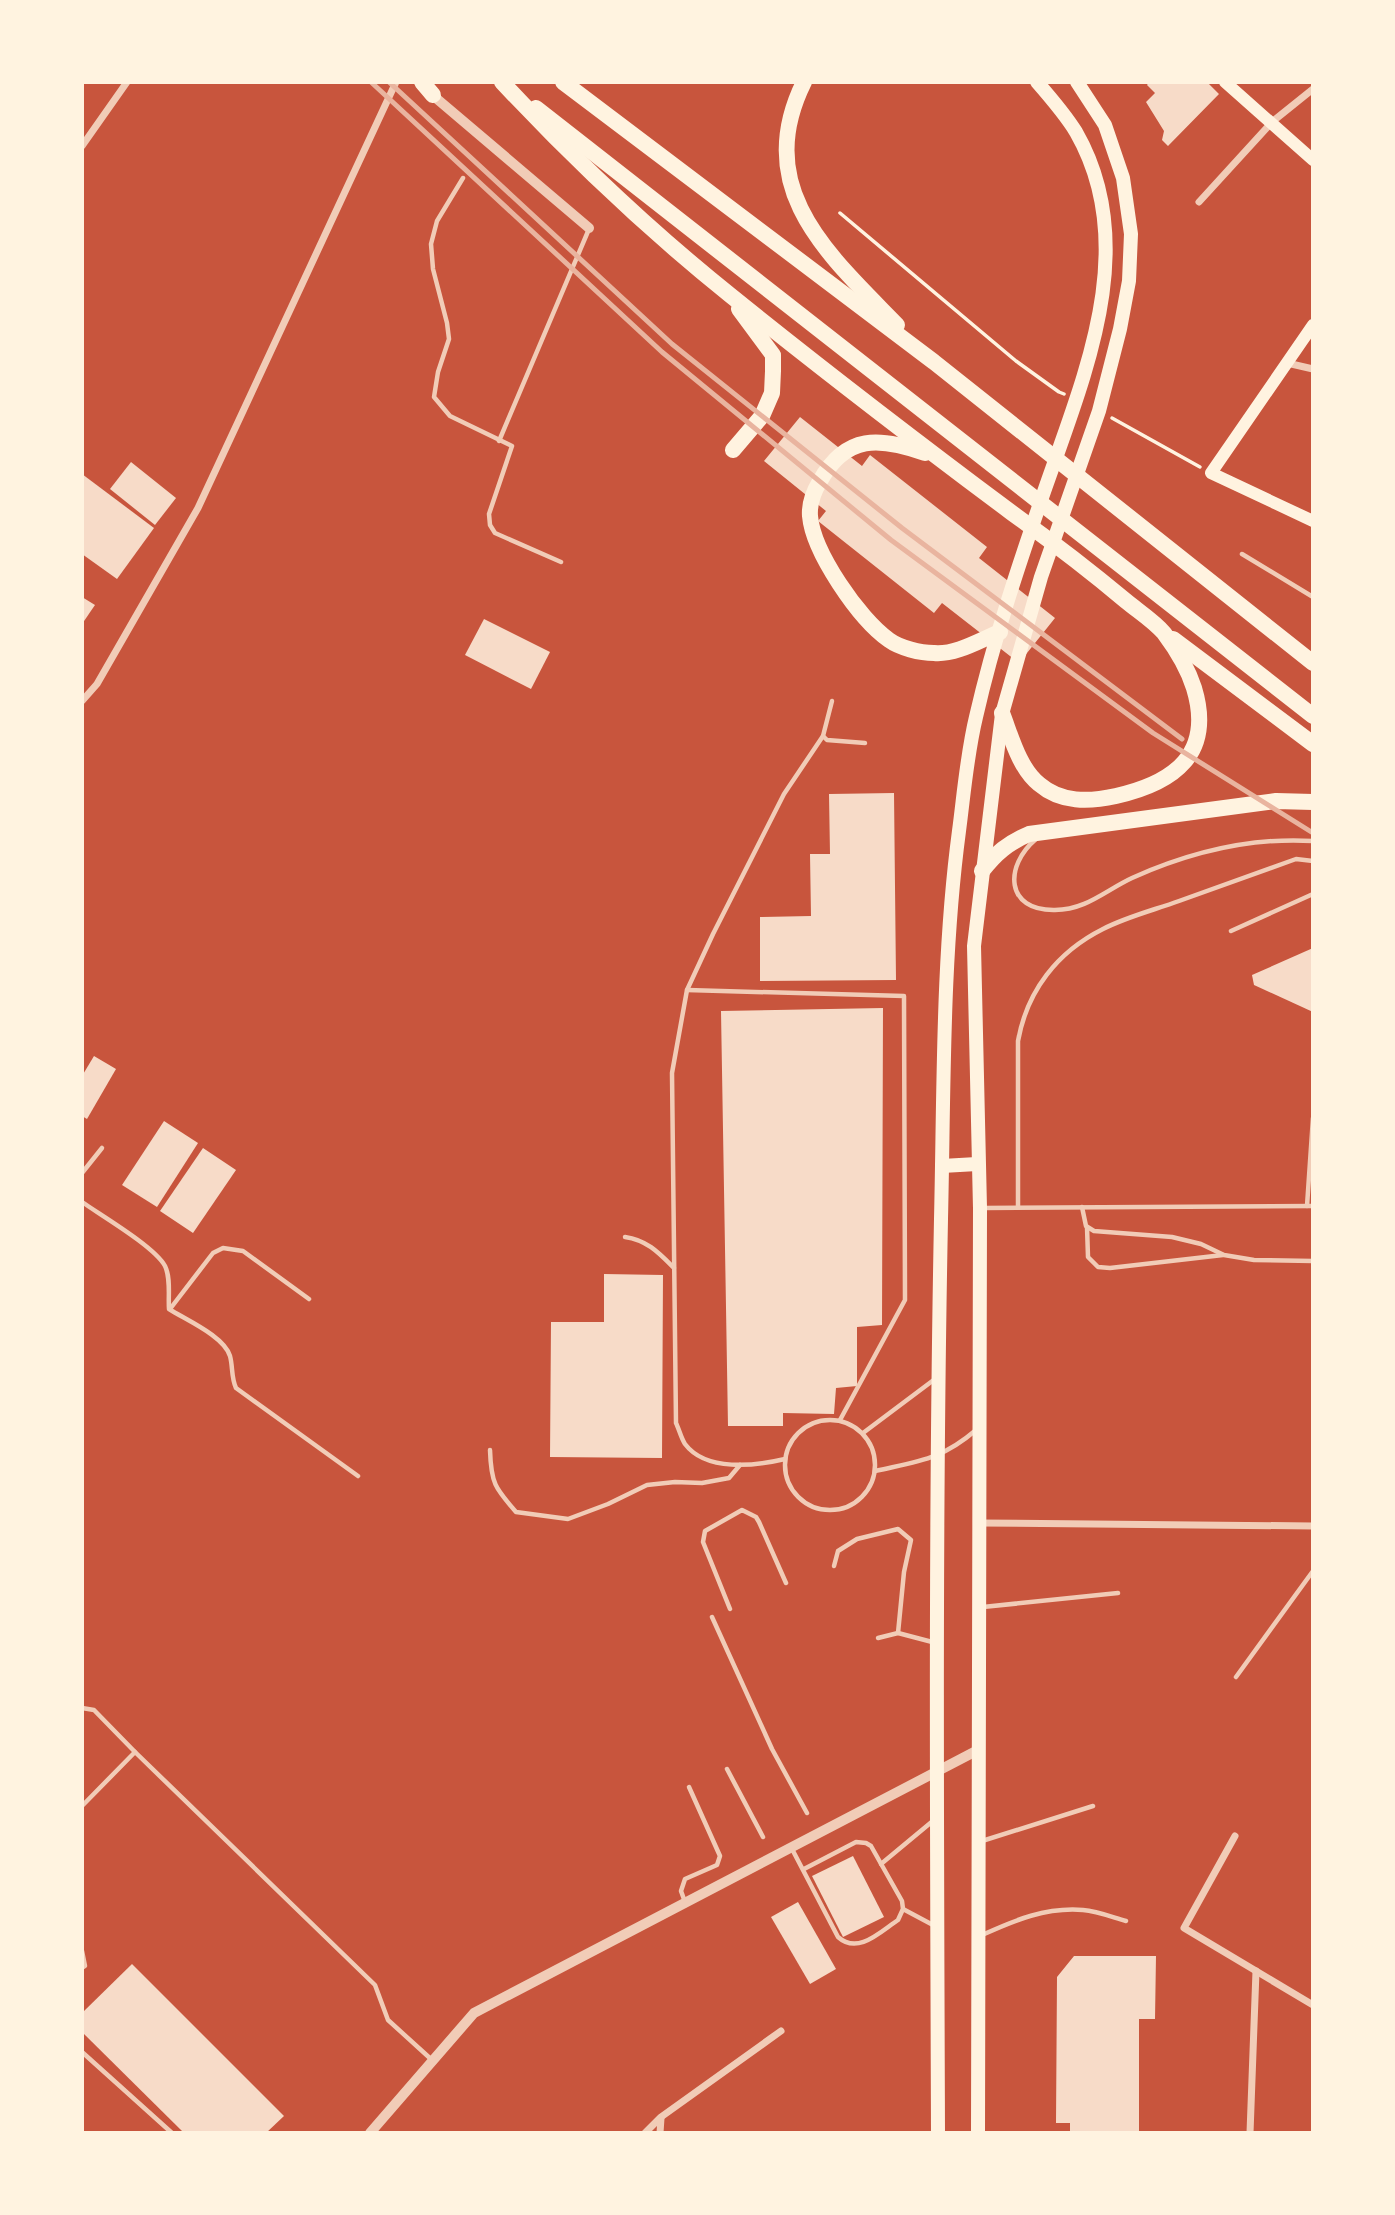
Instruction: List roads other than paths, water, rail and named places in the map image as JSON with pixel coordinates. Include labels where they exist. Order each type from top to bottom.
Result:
[{"type":"highway","points":[[419,82],[433,95]]},
{"type":"highway","points":[[503,82],[562,146],[727,292],[939,458],[1085,566],[1163,632],[1313,744]]},
{"type":"highway","points":[[503,82],[1313,716]]},
{"type":"highway","points":[[563,82],[933,362],[1313,663]]},
{"type":"highway","points":[[804,82],[787,130],[786,156],[790,182],[800,208],[830,257],[933,362]]},
{"type":"highway","points":[[727,292],[773,355],[772,393],[762,416],[733,450]]},
{"type":"highway","points":[[939,458],[898,443],[878,441],[839,454],[825,471],[813,493],[809,513],[813,535],[828,565],[863,617],[890,641],[937,654],[1000,632]]},
{"type":"highway","points":[[1002,713],[1028,773],[1052,793],[1080,800],[1104,799],[1144,790],[1171,776],[1189,757],[1198,736],[1194,688],[1185,666],[1163,632]]},
{"type":"highway","points":[[982,871],[995,853],[1029,834],[1276,801],[1313,802]]},
{"type":"main road","points":[[938,2133],[935,1772],[937,1457],[948,942],[953,869],[975,718],[1016,572],[1076,400],[1100,321],[1106,280],[1105,234],[1098,186],[1085,149],[1063,112],[1037,82]]},
{"type":"main road","points":[[978,2133],[980,1209],[974,946],[1002,713],[1041,577],[1098,414],[1120,329],[1129,281],[1131,234],[1123,178],[1105,125],[1077,82]]},
{"type":"main road","points":[[1225,82],[1313,160]]},
{"type":"main road","points":[[1313,325],[1212,473],[1313,520]]},
{"type":"main road","points":[[1009,600],[1033,606]]},
{"type":"main road","points":[[942,1166],[977,1164]]},
{"type":"street","points":[[82,146],[127,82]]},
{"type":"street","points":[[82,701],[97,684],[198,508],[396,82]]},
{"type":"street","points":[[1199,202],[1272,122],[1313,89]]},
{"type":"street","points":[[433,95],[590,228]]},
{"type":"street","points":[[1287,363],[1313,369]]},
{"type":"street","points":[[978,1523],[1313,1526]]},
{"type":"street","points":[[370,2133],[474,2013],[978,1750]]},
{"type":"street","points":[[1235,1836],[1184,1928],[1313,2005]]},
{"type":"street","points":[[1250,2133],[1256,1971]]},
{"type":"street","points":[[645,2133],[661,2117],[781,2031]]},
{"type":"street","points":[[660,2133],[661,2117]]},
{"type":"lane","points":[[463,178],[437,221],[431,244],[433,269],[449,339],[438,372],[434,397],[450,416],[513,447],[489,514],[489,525],[495,533],[561,562]]},
{"type":"lane","points":[[499,441],[590,228]]},
{"type":"lane","points":[[1242,554],[1313,597]]},
{"type":"lane","points":[[785,1459],[763,1464],[741,1464],[702,1458],[685,1444],[676,1423],[672,1073],[687,990],[784,794],[823,736],[832,701]]},
{"type":"lane","points":[[823,736],[827,740],[865,743]]},
{"type":"lane","points":[[1045,832],[1028,846],[1016,862],[1013,881],[1018,896],[1034,908],[1054,911],[1078,908],[1130,879],[1203,851],[1280,839],[1313,841]]},
{"type":"lane","points":[[1018,1207],[1018,1041],[1022,1016],[1035,990],[1050,970],[1066,953],[1104,928],[1296,859],[1313,861]]},
{"type":"lane","points":[[1231,931],[1313,894]]},
{"type":"lane","points":[[687,990],[904,996],[905,1300],[839,1420]]},
{"type":"lane","points":[[980,1209],[1310,1206],[1313,1118]]},
{"type":"lane","points":[[82,1173],[102,1148]]},
{"type":"lane","points":[[82,1202],[155,1253],[165,1265],[169,1309]]},
{"type":"lane","points":[[1082,1207],[1088,1256],[1098,1267],[1110,1268],[1224,1255],[1254,1260],[1313,1261]]},
{"type":"lane","points":[[1086,1226],[1094,1231],[1172,1237],[1201,1244],[1224,1255]]},
{"type":"lane","points":[[625,1237],[647,1244],[675,1269]]},
{"type":"lane","points":[[169,1309],[213,1253],[223,1248],[243,1251],[309,1299]]},
{"type":"lane","points":[[169,1309],[223,1345],[230,1356],[230,1376],[236,1388],[358,1476]]},
{"type":"lane","points":[[863,1433],[938,1376]]},
{"type":"lane","points":[[839,1420],[863,1433],[874,1451],[875,1471],[872,1484],[865,1495],[852,1505],[836,1510],[819,1509],[804,1502],[792,1490],[785,1475],[785,1459],[789,1444],[798,1432],[810,1424],[839,1420]]},
{"type":"lane","points":[[875,1471],[937,1457],[960,1444],[979,1427]]},
{"type":"lane","points":[[490,1450],[496,1489],[516,1512],[568,1519],[647,1485],[702,1483],[729,1478],[741,1464]]},
{"type":"lane","points":[[730,1609],[703,1542],[705,1531],[742,1510],[756,1517],[786,1583]]},
{"type":"lane","points":[[834,1566],[838,1551],[858,1539],[898,1529],[911,1540],[904,1572],[898,1633]]},
{"type":"lane","points":[[1236,1676],[1313,1571]]},
{"type":"lane","points":[[979,1607],[1118,1593]]},
{"type":"lane","points":[[712,1617],[772,1749],[807,1813]]},
{"type":"lane","points":[[878,1638],[898,1633],[937,1644]]},
{"type":"lane","points":[[82,1708],[94,1710],[375,1985],[388,2020],[432,2061]]},
{"type":"lane","points":[[82,1806],[135,1752]]},
{"type":"lane","points":[[727,1769],[763,1836]]},
{"type":"lane","points":[[685,1902],[681,1891],[685,1879],[717,1865],[720,1856],[689,1787]]},
{"type":"lane","points":[[978,1842],[1093,1806]]},
{"type":"lane","points":[[881,1864],[936,1818]]},
{"type":"lane","points":[[791,1847],[838,1937],[849,1945],[859,1945],[898,1920],[903,1909],[902,1901],[871,1846],[861,1841],[804,1869]]},
{"type":"lane","points":[[903,1909],[937,1927]]},
{"type":"lane","points":[[978,1937],[1021,1917],[1054,1909],[1086,1910],[1126,1921]]},
{"type":"lane","points":[[82,1951],[85,1955],[85,1966],[82,1968]]},
{"type":"lane","points":[[82,2052],[172,2133]]},
{"type":"railway","points":[[371,82],[662,352],[891,540],[1153,733],[1313,833]]},
{"type":"railway","points":[[389,82],[672,344],[902,528],[1182,739]]}]
